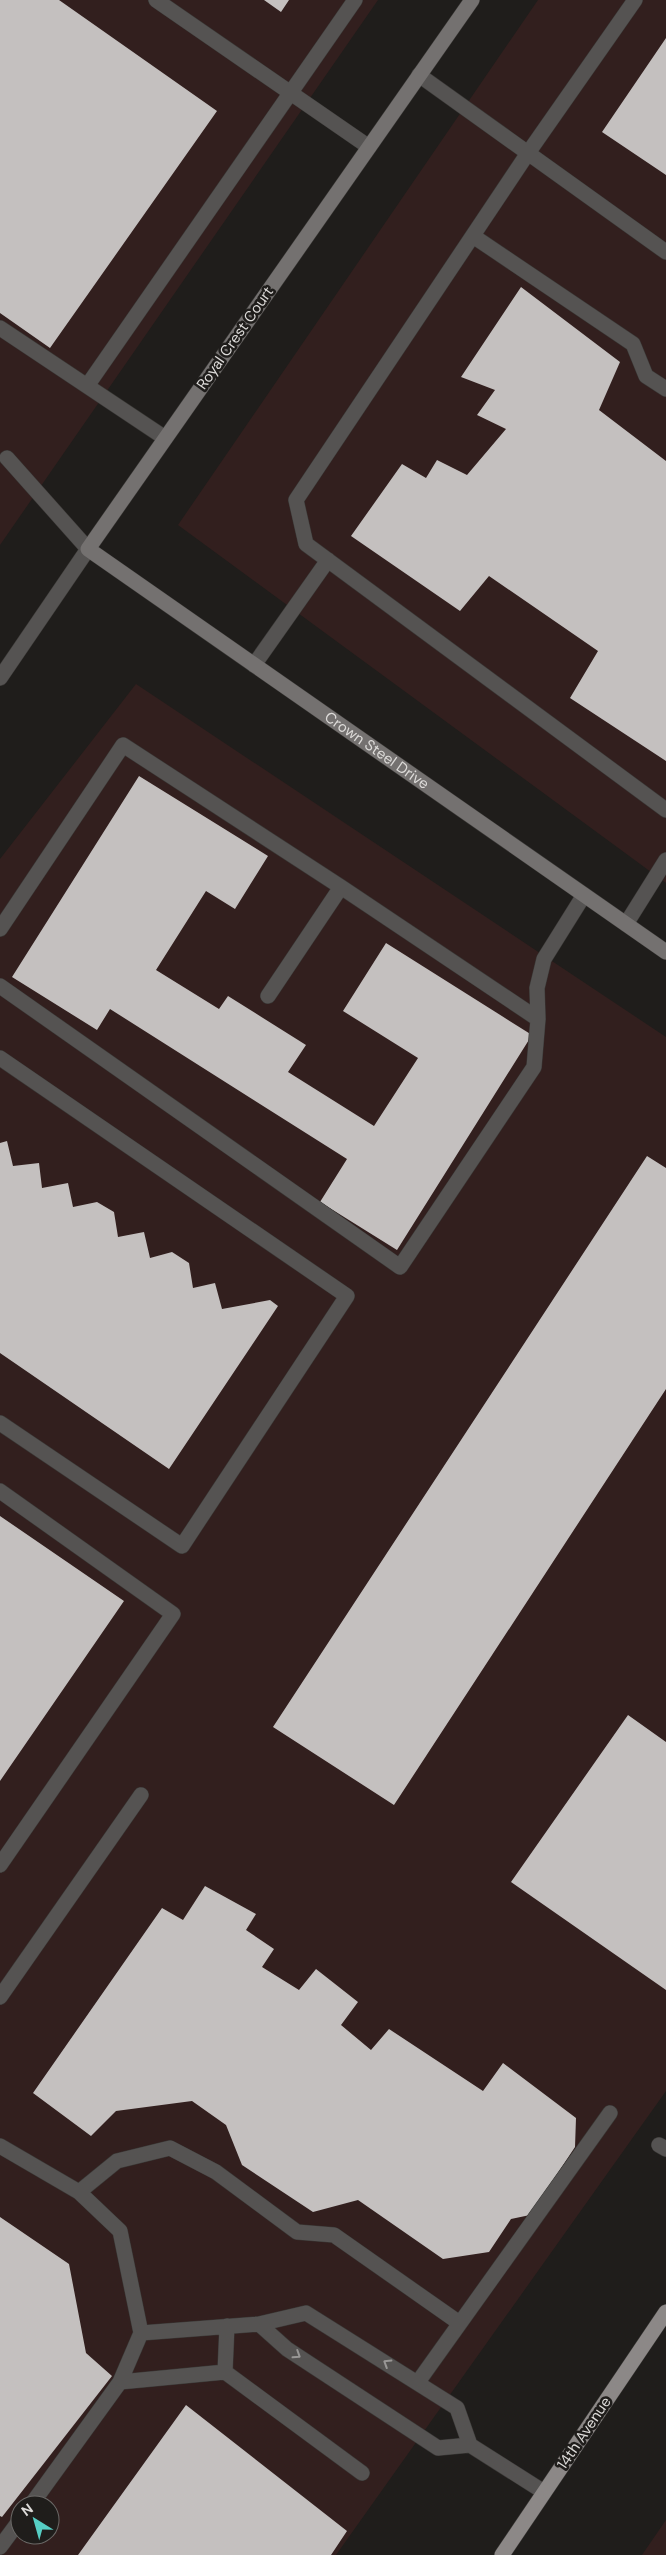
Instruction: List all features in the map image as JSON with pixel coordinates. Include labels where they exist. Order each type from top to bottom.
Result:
[{"type":"main road","name":"14th Avenue","points":[[502,2555],[666,2312]]},
{"type":"street","name":"Royal Crest Court","points":[[88,549],[472,0]]},
{"type":"street","name":"Crown Steel Drive","points":[[88,549],[666,952]]},
{"type":"lane","points":[[156,0],[369,147]]},
{"type":"lane","points":[[87,386],[355,0]]},
{"type":"lane","points":[[635,0],[528,153],[296,500],[306,544],[666,810]]},
{"type":"lane","points":[[419,75],[666,252]]},
{"type":"lane","points":[[473,236],[633,344],[646,376],[666,389]]},
{"type":"lane","points":[[0,328],[165,438]]},
{"type":"lane","points":[[2,460],[88,549]]},
{"type":"lane","name":"Royal Crest Court","points":[[0,678],[88,549]]},
{"type":"lane","points":[[254,665],[328,560]]},
{"type":"lane","points":[[0,929],[123,745],[342,887],[538,1019]]},
{"type":"lane","points":[[626,924],[666,860]]},
{"type":"lane","points":[[268,996],[342,887]]},
{"type":"lane","points":[[0,986],[400,1267],[534,1067],[538,1019],[537,988],[544,959],[584,895]]},
{"type":"lane","points":[[0,1058],[347,1296],[182,1546],[0,1423]]},
{"type":"lane","points":[[0,1491],[173,1614],[0,1865]]},
{"type":"lane","points":[[0,1997],[141,1795]]},
{"type":"lane","points":[[418,2382],[458,2322],[610,2113]]},
{"type":"lane","points":[[0,2146],[79,2192],[120,2231],[141,2333],[120,2382],[38,2495]]},
{"type":"lane","points":[[79,2192],[117,2161],[170,2148],[216,2172],[297,2232],[334,2235],[458,2322]]},
{"type":"lane","points":[[141,2333],[259,2324],[306,2313],[457,2408],[470,2445]]},
{"type":"lane","points":[[259,2324],[287,2349],[438,2448],[470,2445],[544,2492]]},
{"type":"lane","points":[[225,2372],[227,2326]]},
{"type":"lane","points":[[120,2382],[225,2372],[362,2473]]},
{"type":"lane","points":[[0,2547],[10,2534]]},
{"type":"shaded area","points":[[0,0],[378,0],[0,545]]},
{"type":"shaded area","points":[[538,0],[666,0],[666,883],[178,525]]},
{"type":"shaded area","points":[[136,684],[666,1037],[666,2091],[336,2555],[0,2555],[0,859]]},
{"type":"shaded area","points":[[666,2520],[666,2555],[642,2555]]},
{"type":"building","points":[[0,0],[59,0],[217,111],[50,348],[0,313]]},
{"type":"building","points":[[264,0],[289,0],[281,12]]},
{"type":"building","points":[[666,38],[666,175],[602,132]]},
{"type":"building","points":[[521,287],[620,362],[599,410],[666,461],[666,761],[570,698],[598,651],[489,576],[460,611],[351,536],[402,464],[426,478],[437,460],[467,475],[506,429],[477,415],[495,390],[461,377]]},
{"type":"building","points":[[139,776],[268,856],[235,909],[206,891],[156,970],[219,1009],[228,996],[306,1045],[288,1072],[374,1126],[418,1058],[343,1011],[386,943],[532,1035],[397,1250],[320,1202],[347,1159],[110,1009],[97,1030],[12,977]]},
{"type":"building","points":[[7,1141],[13,1166],[39,1163],[42,1188],[68,1183],[73,1207],[97,1202],[114,1212],[118,1237],[144,1232],[150,1258],[172,1252],[189,1263],[193,1288],[215,1283],[222,1309],[270,1300],[278,1306],[169,1469],[0,1353],[0,1143]]},
{"type":"building","points":[[647,1156],[666,1168],[666,1389],[394,1805],[273,1727]]},
{"type":"building","points":[[0,1516],[124,1601],[0,1781]]},
{"type":"building","points":[[628,1715],[666,1742],[666,1990],[511,1882]]},
{"type":"building","points":[[205,1886],[256,1914],[246,1930],[274,1949],[262,1967],[299,1990],[316,1969],[358,2002],[341,2025],[371,2050],[389,2029],[483,2091],[503,2063],[576,2118],[575,2147],[530,2215],[511,2219],[489,2252],[443,2259],[358,2200],[313,2212],[242,2165],[226,2125],[192,2101],[116,2111],[91,2136],[33,2093],[162,1908],[183,1920]]},
{"type":"building","points":[[0,2217],[69,2264],[86,2353],[112,2376],[19,2495],[10,2495],[10,2507],[2,2517],[0,2516]]},
{"type":"building","points":[[186,2405],[347,2531],[331,2555],[78,2555]]}]
